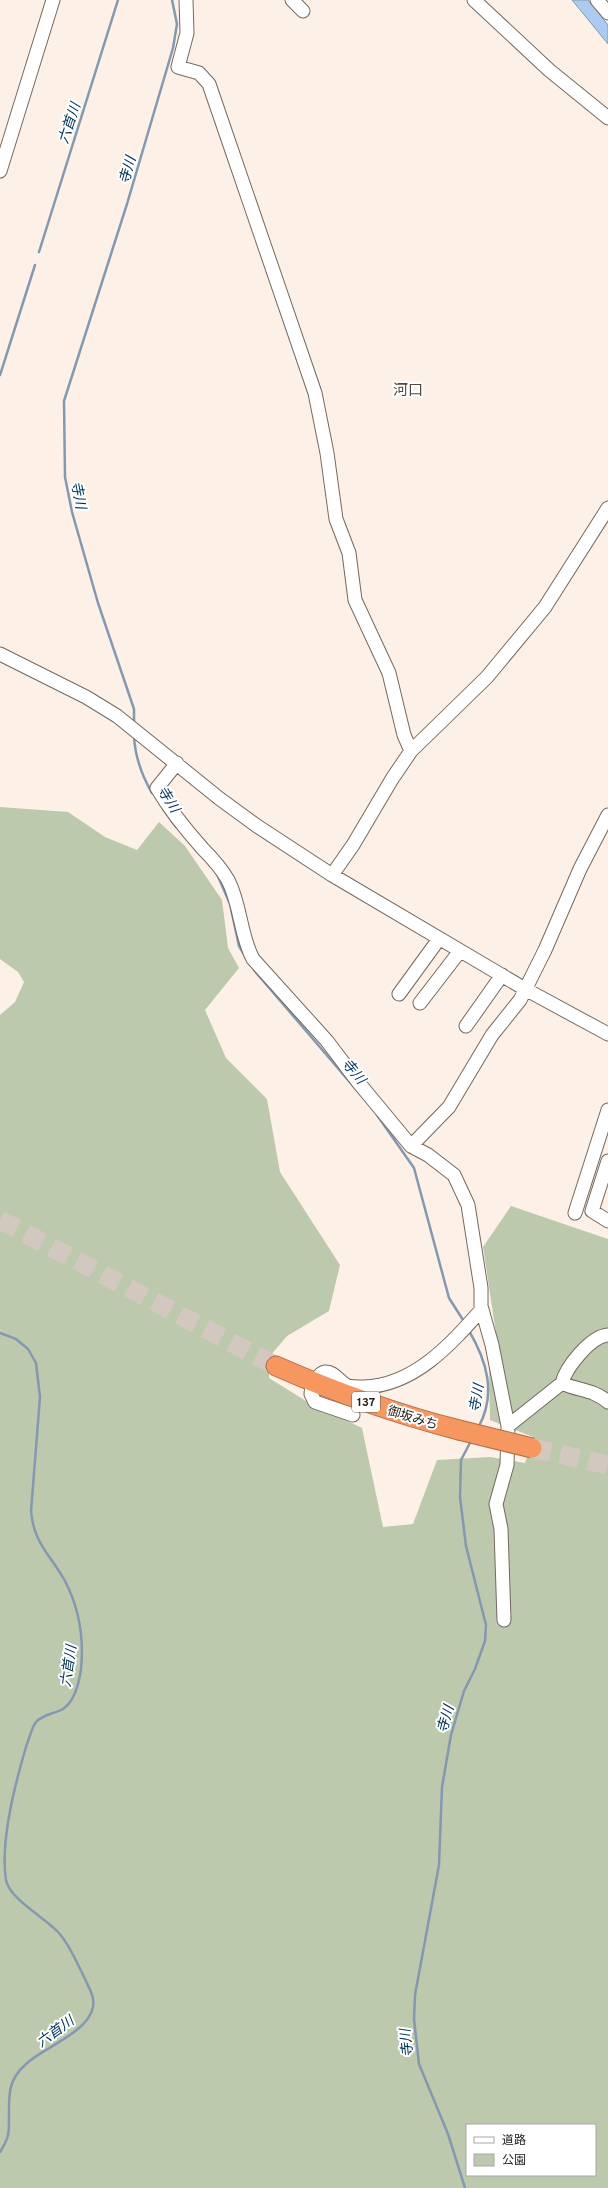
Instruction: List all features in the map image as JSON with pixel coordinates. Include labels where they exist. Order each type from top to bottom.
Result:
[{"type":"highway","name":"御坂みち","points":[[276,1366],[314,1383],[421,1420],[532,1448]]},
{"type":"street","points":[[0,171],[53,0]]},
{"type":"street","points":[[186,0],[187,33],[178,67],[199,73],[209,84],[292,323],[315,392],[327,453],[336,519],[349,553],[355,600],[389,673],[404,735],[411,751]]},
{"type":"street","points":[[292,0],[304,11]]},
{"type":"street","points":[[474,0],[549,70],[608,118]]},
{"type":"street","points":[[597,0],[608,13]]},
{"type":"street","points":[[332,875],[353,845],[392,779],[411,751],[468,696],[545,607],[608,508]]},
{"type":"street","points":[[0,654],[86,697],[135,729],[255,825],[332,875],[524,989],[608,1034]]},
{"type":"street","points":[[176,763],[157,788],[171,811],[214,859],[228,881],[247,948],[253,959],[327,1041],[358,1082],[411,1146],[428,1155],[454,1175],[468,1205],[482,1309],[492,1345],[508,1426],[507,1465],[496,1504],[501,1529],[504,1620]]},
{"type":"street","points":[[411,1146],[449,1107],[492,1035],[520,1000],[524,989],[545,950],[580,869],[608,815]]},
{"type":"street","points":[[399,994],[439,939]]},
{"type":"street","points":[[420,1003],[460,951]]},
{"type":"street","points":[[466,1026],[502,976]]},
{"type":"street","points":[[575,1213],[608,1110]]},
{"type":"street","points":[[601,1132],[608,1148]]},
{"type":"street","points":[[608,1161],[592,1211],[608,1221]]},
{"type":"street","points":[[353,1415],[315,1402],[311,1394],[314,1383],[324,1372],[330,1372],[348,1386],[364,1387],[394,1382],[447,1348],[482,1309]]},
{"type":"street","points":[[508,1426],[562,1383],[570,1366],[586,1347],[608,1335]]},
{"type":"street","points":[[562,1383],[571,1387],[586,1390],[608,1402]]},
{"type":"green space","points":[[0,807],[68,812],[105,837],[137,850],[159,822],[185,846],[222,900],[228,948],[239,968],[205,1010],[226,1058],[267,1099],[280,1172],[340,1265],[329,1311],[287,1336],[270,1356],[269,1378],[306,1401],[362,1428],[383,1527],[413,1524],[437,1460],[490,1457],[525,1463],[533,1437],[490,1420],[489,1365],[496,1333],[483,1247],[511,1206],[608,1239],[608,2188],[0,2188],[0,1015],[15,1002],[24,982],[18,972],[0,959]]},
{"type":"water","points":[[572,0],[588,0],[608,25],[608,44]]},
{"type":"waterway","name":"六首川","points":[[39,252],[118,0]]},
{"type":"waterway","name":"寺川","points":[[134,723],[134,709],[98,603],[72,512],[65,477],[64,401],[127,204],[173,48],[177,24],[172,0]]},
{"type":"waterway","name":"六首川","points":[[0,375],[35,265]]},
{"type":"waterway","name":"寺川","points":[[134,736],[139,765],[152,793]]},
{"type":"waterway","name":"寺川","points":[[163,809],[176,827]]},
{"type":"waterway","name":"寺川","points":[[217,874],[230,904],[239,946],[248,961]]},
{"type":"waterway","name":"寺川","points":[[254,970],[360,1094]]},
{"type":"waterway","name":"寺川","points":[[377,1115],[414,1168],[449,1298],[465,1323]]},
{"type":"waterway","name":"寺川","points":[[468,1329],[475,1341],[485,1365],[487,1378],[487,1403],[484,1415],[478,1428]]},
{"type":"waterway","name":"六首川","points":[[0,1333],[16,1339],[28,1349],[36,1363],[40,1397],[31,1511],[35,1532],[39,1541],[70,1591],[77,1613],[82,1646],[81,1669],[78,1686],[71,1701],[63,1709],[39,1719],[31,1731],[17,1778],[7,1831],[5,1849],[6,1880],[14,1895],[53,1927],[63,1938],[74,1955],[90,1989],[93,2003],[89,2016],[83,2025],[25,2065],[15,2077],[9,2097],[8,2133],[6,2142],[0,2152]]},
{"type":"waterway","name":"寺川","points":[[465,2188],[448,2134],[419,2064],[414,2019],[415,1995],[439,1865],[442,1787],[451,1735],[464,1691],[475,1669],[485,1641],[486,1625],[466,1546],[460,1497],[461,1460],[471,1441]]},
{"type":"tunnel","points":[[0,1220],[276,1366]]},
{"type":"tunnel","points":[[532,1448],[608,1465]]},
{"type":"district","name":"河口","points":[[408,390]]}]
